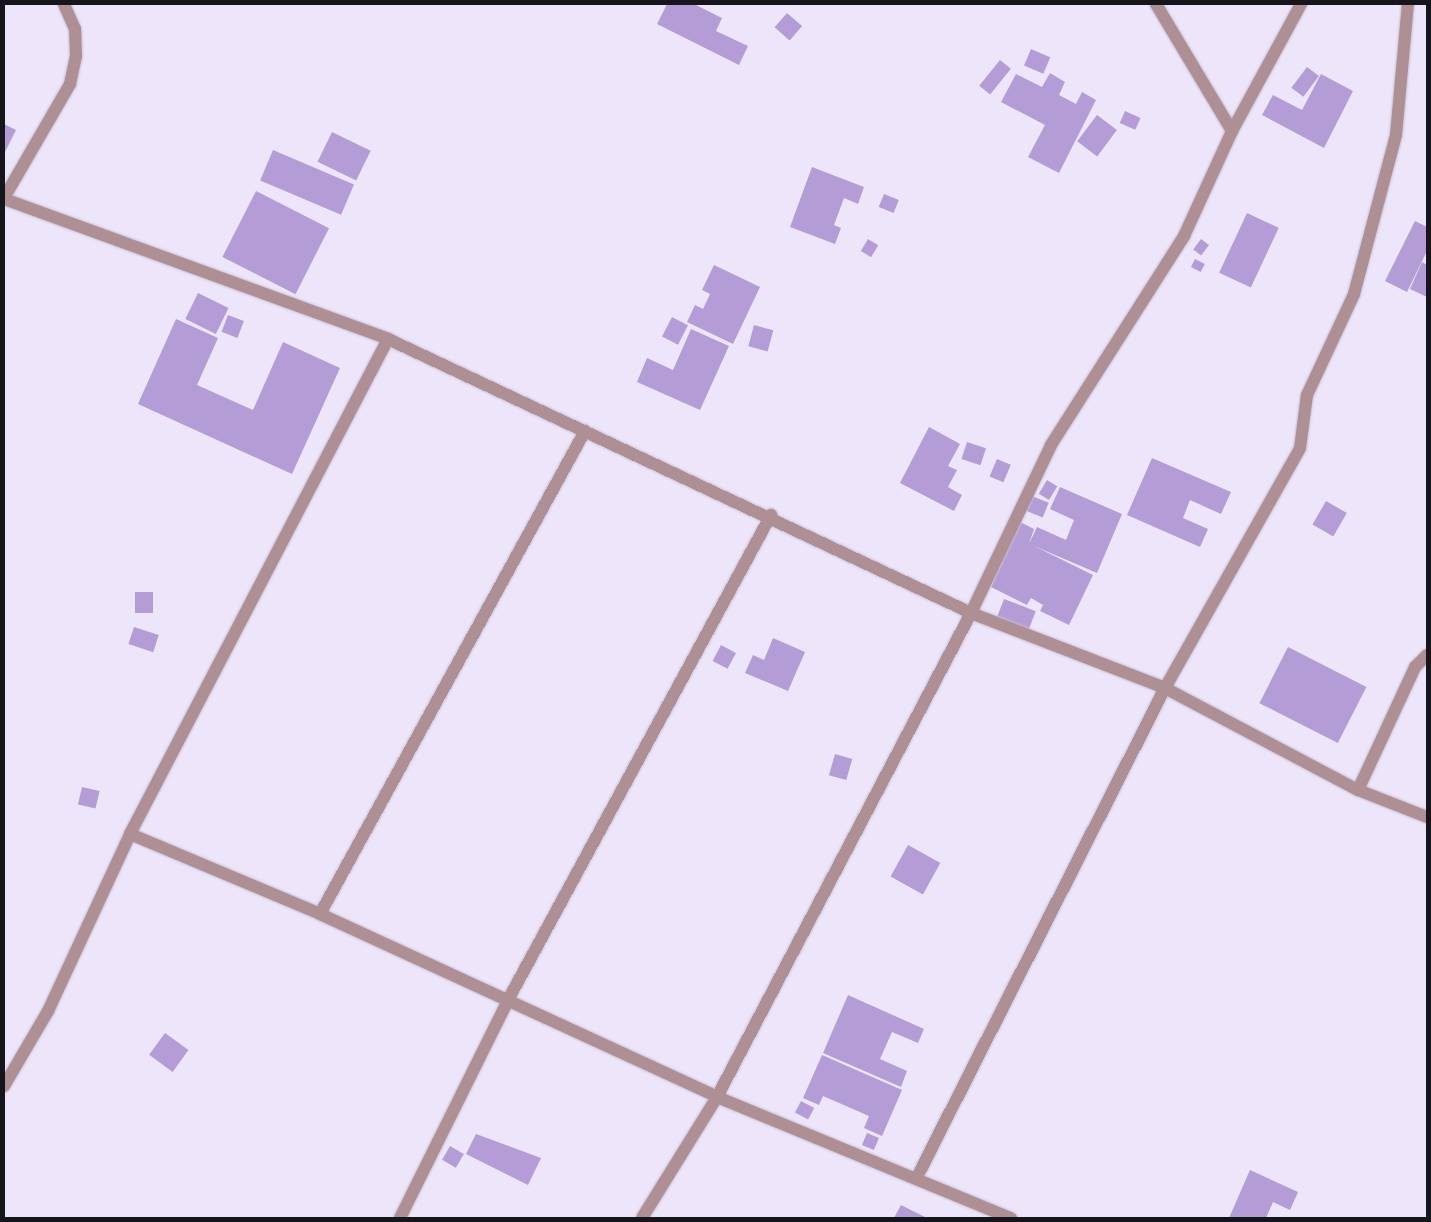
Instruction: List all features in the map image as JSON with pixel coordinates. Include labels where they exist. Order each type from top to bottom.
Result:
[{"type":"street","points":[[64,4],[75,29],[76,56],[70,84],[4,198],[388,339],[771,516],[971,613],[1165,688],[1358,790],[1427,817]]},
{"type":"street","points":[[1156,4],[1232,131]]},
{"type":"street","points":[[642,1218],[717,1097],[971,613],[1051,445],[1184,236],[1232,131],[1301,4]]},
{"type":"street","points":[[916,1180],[1165,688],[1300,448],[1307,395],[1354,294],[1396,135],[1408,4]]},
{"type":"street","points":[[4,1086],[48,1011],[130,834],[388,339]]},
{"type":"street","points":[[320,914],[585,431]]},
{"type":"street","points":[[400,1218],[508,1000],[771,516]]},
{"type":"street","points":[[1358,790],[1411,675],[1427,655]]},
{"type":"street","points":[[130,834],[320,914],[717,1097],[1012,1218]]},
{"type":"building","points":[[667,4],[694,4],[722,18],[716,31],[748,46],[739,65],[657,24]]},
{"type":"building","points":[[787,13],[802,26],[790,40],[775,27]]},
{"type":"building","points":[[1031,49],[1050,57],[1043,74],[1024,66]]},
{"type":"building","points":[[1000,60],[1011,69],[990,94],[979,86]]},
{"type":"building","points":[[1307,67],[1319,76],[1303,97],[1291,88]]},
{"type":"building","points":[[1050,73],[1065,82],[1059,95],[1076,104],[1082,92],[1096,100],[1059,173],[1028,157],[1045,125],[1001,102],[1016,74],[1042,87]]},
{"type":"building","points":[[1321,74],[1353,91],[1324,148],[1262,115],[1273,95],[1302,110]]},
{"type":"building","points":[[1125,111],[1141,118],[1135,130],[1120,123]]},
{"type":"building","points":[[1097,115],[1117,130],[1097,156],[1077,141]]},
{"type":"building","points":[[4,124],[16,130],[4,154]]},
{"type":"building","points":[[332,132],[371,151],[356,181],[318,162]]},
{"type":"building","points":[[273,150],[354,184],[341,215],[260,180]]},
{"type":"building","points":[[812,167],[864,187],[858,204],[844,198],[834,225],[841,228],[835,244],[790,227]]},
{"type":"building","points":[[256,191],[329,228],[295,294],[222,257]]},
{"type":"building","points":[[884,194],[899,200],[894,213],[879,207]]},
{"type":"building","points":[[1247,213],[1279,228],[1251,288],[1219,273]]},
{"type":"building","points":[[1415,221],[1427,227],[1427,251],[1407,292],[1385,281]]},
{"type":"building","points":[[868,239],[878,245],[871,257],[861,251]]},
{"type":"building","points":[[1201,239],[1209,245],[1201,255],[1193,249]]},
{"type":"building","points":[[1195,259],[1205,264],[1201,272],[1191,267]]},
{"type":"building","points":[[1422,262],[1427,265],[1427,297],[1410,289]]},
{"type":"building","points":[[714,265],[760,287],[733,344],[687,322],[695,305],[703,309],[710,294],[702,290]]},
{"type":"building","points":[[198,293],[229,308],[216,334],[185,319]]},
{"type":"building","points":[[228,315],[244,321],[237,338],[222,332]]},
{"type":"building","points":[[672,317],[688,325],[678,345],[662,337]]},
{"type":"building","points":[[176,319],[218,338],[197,385],[253,410],[283,342],[340,368],[292,474],[138,404]]},
{"type":"building","points":[[754,325],[773,330],[768,351],[748,346]]},
{"type":"building","points":[[691,329],[729,346],[700,410],[637,382],[647,358],[673,370]]},
{"type":"building","points":[[929,427],[960,444],[948,466],[957,470],[948,487],[962,495],[954,511],[900,483]]},
{"type":"building","points":[[967,442],[986,448],[980,465],[961,459]]},
{"type":"building","points":[[1152,458],[1231,492],[1221,514],[1190,500],[1183,518],[1208,529],[1200,547],[1127,515]]},
{"type":"building","points":[[997,459],[1011,465],[1003,482],[990,476]]},
{"type":"building","points":[[1047,480],[1057,486],[1049,500],[1039,494]]},
{"type":"building","points":[[1060,487],[1122,514],[1097,573],[1034,546],[1093,575],[1069,625],[1040,611],[1043,605],[1031,598],[1027,605],[991,587],[1020,522],[1034,529],[1029,544],[1037,527],[1066,540],[1074,520],[1050,509]]},
{"type":"building","points":[[1032,496],[1049,503],[1043,518],[1026,511]]},
{"type":"building","points":[[1326,501],[1347,513],[1333,536],[1312,524]]},
{"type":"building","points":[[135,592],[153,592],[153,613],[135,613]]},
{"type":"building","points":[[1004,599],[1036,611],[1029,629],[997,617]]},
{"type":"building","points":[[134,627],[159,635],[153,652],[128,644]]},
{"type":"building","points":[[773,638],[805,652],[788,691],[745,673],[753,655],[764,660]]},
{"type":"building","points":[[721,645],[736,653],[728,669],[713,661]]},
{"type":"building","points":[[1288,647],[1366,687],[1338,743],[1259,703]]},
{"type":"building","points":[[835,754],[852,759],[846,780],[829,775]]},
{"type":"building","points":[[82,787],[100,791],[95,809],[78,805]]},
{"type":"building","points":[[908,845],[940,863],[923,894],[891,876]]},
{"type":"building","points":[[848,995],[924,1029],[918,1043],[892,1032],[880,1059],[907,1071],[901,1087],[823,1053]]},
{"type":"building","points":[[165,1033],[188,1050],[173,1072],[149,1055]]},
{"type":"building","points":[[822,1055],[902,1090],[882,1136],[864,1128],[869,1116],[823,1096],[819,1105],[803,1098]]},
{"type":"building","points":[[801,1101],[814,1108],[808,1120],[795,1112]]},
{"type":"building","points":[[867,1133],[879,1138],[874,1150],[862,1145]]},
{"type":"building","points":[[476,1134],[541,1158],[528,1185],[466,1154]]},
{"type":"building","points":[[450,1146],[464,1154],[456,1168],[442,1160]]},
{"type":"building","points":[[1250,1170],[1298,1192],[1290,1210],[1273,1202],[1266,1218],[1229,1218]]},
{"type":"building","points":[[901,1205],[927,1218],[894,1218]]}]
